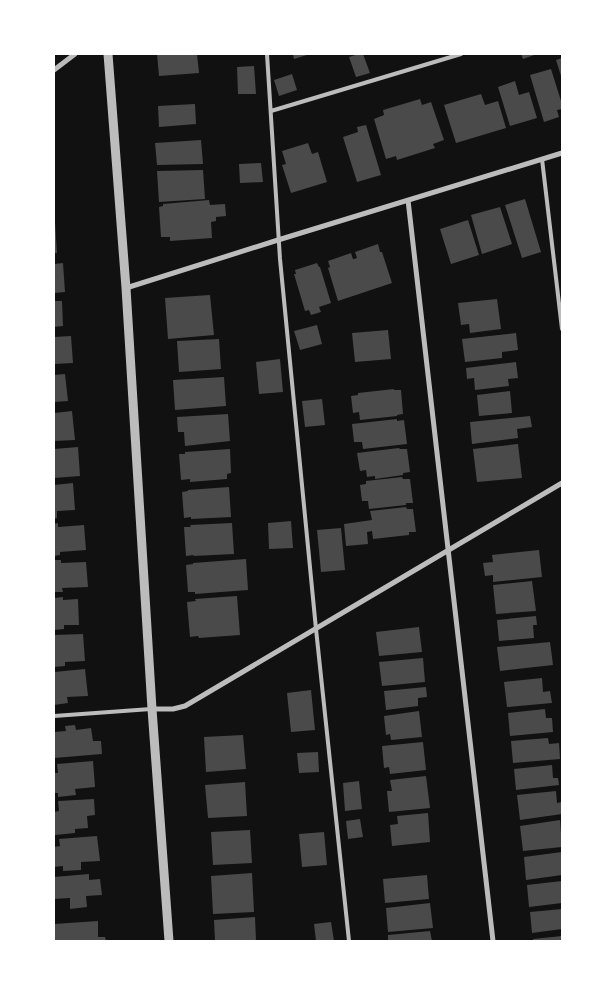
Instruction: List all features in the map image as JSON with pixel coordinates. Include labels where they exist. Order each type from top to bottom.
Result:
[{"type":"street","points":[[54,70],[75,54]]},
{"type":"street","points":[[108,54],[126,288],[152,708],[169,941]]},
{"type":"street","points":[[126,288],[562,153]]},
{"type":"street","points":[[408,200],[493,941]]},
{"type":"street","points":[[152,708],[173,709],[185,706],[562,483]]},
{"type":"lane","points":[[267,54],[278,240],[349,941]]},
{"type":"lane","points":[[271,111],[461,54]]},
{"type":"lane","points":[[542,159],[562,329]]},
{"type":"lane","points":[[54,716],[152,708]]},
{"type":"building","points":[[157,54],[197,54],[199,73],[159,76]]},
{"type":"building","points":[[293,54],[310,54],[294,59]]},
{"type":"building","points":[[363,54],[370,73],[356,77],[349,57]]},
{"type":"building","points":[[521,54],[537,54],[523,59]]},
{"type":"building","points":[[562,58],[562,79],[556,60]]},
{"type":"building","points":[[254,66],[256,94],[238,94],[237,67]]},
{"type":"building","points":[[551,69],[562,109],[557,110],[559,117],[544,122],[530,75]]},
{"type":"building","points":[[292,74],[297,90],[279,96],[274,80]]},
{"type":"building","points":[[515,81],[519,95],[529,92],[537,118],[510,126],[498,87]]},
{"type":"building","points":[[481,94],[485,105],[498,101],[506,128],[456,143],[444,105]]},
{"type":"building","points":[[420,99],[422,105],[431,102],[444,140],[433,144],[435,148],[397,160],[396,156],[386,159],[374,119],[384,115],[383,110]]},
{"type":"building","points":[[195,104],[196,124],[159,127],[158,106]]},
{"type":"building","points":[[366,125],[381,175],[357,182],[343,137],[358,132],[357,127]]},
{"type":"building","points":[[201,140],[203,164],[157,165],[155,143]]},
{"type":"building","points":[[308,143],[312,154],[318,152],[327,182],[291,193],[282,165],[286,164],[282,151]]},
{"type":"building","points":[[261,163],[263,182],[240,183],[239,164]]},
{"type":"building","points":[[203,170],[205,199],[159,202],[157,171]]},
{"type":"building","points":[[525,199],[541,252],[522,258],[505,205]]},
{"type":"building","points":[[209,200],[210,205],[225,204],[226,216],[216,217],[216,221],[211,222],[212,238],[170,241],[170,237],[161,237],[159,207],[163,206],[163,204]]},
{"type":"building","points":[[500,207],[512,244],[482,254],[471,215]]},
{"type":"building","points":[[468,220],[479,255],[451,264],[440,229]]},
{"type":"building","points":[[55,222],[57,253],[54,253]]},
{"type":"building","points":[[378,244],[392,283],[338,301],[328,268],[330,267],[328,261],[351,253],[353,259],[357,258],[355,252]]},
{"type":"building","points":[[63,263],[65,292],[54,293],[54,264]]},
{"type":"building","points":[[317,263],[320,267],[331,303],[319,307],[321,312],[311,315],[309,310],[305,311],[294,274],[296,274],[295,270]]},
{"type":"building","points":[[210,295],[214,335],[168,339],[165,298]]},
{"type":"building","points":[[497,299],[501,329],[470,333],[469,324],[461,325],[458,303]]},
{"type":"building","points":[[54,301],[62,301],[63,326],[54,327]]},
{"type":"building","points":[[317,325],[322,344],[300,350],[294,331]]},
{"type":"building","points":[[388,330],[391,359],[355,362],[352,333]]},
{"type":"building","points":[[516,333],[518,350],[502,352],[502,358],[465,362],[462,339]]},
{"type":"building","points":[[71,336],[73,363],[54,364],[54,337]]},
{"type":"building","points":[[219,339],[221,369],[179,372],[177,341]]},
{"type":"building","points":[[280,359],[283,392],[259,394],[256,362]]},
{"type":"building","points":[[516,362],[518,378],[508,379],[509,386],[475,390],[474,378],[467,379],[466,368]]},
{"type":"building","points":[[65,374],[68,401],[54,402],[54,375]]},
{"type":"building","points":[[224,377],[226,406],[175,410],[173,380]]},
{"type":"building","points":[[401,390],[403,414],[360,420],[359,412],[353,413],[351,396],[358,395],[358,393]]},
{"type":"building","points":[[510,391],[512,413],[479,416],[477,395]]},
{"type":"building","points":[[322,399],[325,425],[305,427],[302,401]]},
{"type":"building","points":[[72,411],[75,440],[54,441],[54,413]]},
{"type":"building","points":[[228,414],[230,441],[185,446],[184,432],[178,432],[177,417]]},
{"type":"building","points":[[530,416],[532,427],[517,429],[518,438],[472,444],[470,422]]},
{"type":"building","points":[[397,419],[397,421],[404,420],[407,444],[363,449],[362,442],[354,442],[352,424]]},
{"type":"building","points":[[518,444],[522,478],[477,482],[473,449]]},
{"type":"building","points":[[78,447],[80,476],[54,478],[54,449]]},
{"type":"building","points":[[399,448],[407,449],[410,472],[403,473],[403,475],[375,479],[375,476],[367,477],[366,470],[360,471],[357,453]]},
{"type":"building","points":[[230,449],[231,473],[227,474],[227,479],[190,482],[190,479],[181,480],[179,454]]},
{"type":"building","points":[[402,477],[403,479],[410,479],[413,503],[369,509],[368,501],[362,501],[360,485],[366,484],[366,481]]},
{"type":"building","points":[[73,483],[75,510],[57,511],[57,518],[54,519],[54,485]]},
{"type":"building","points":[[229,487],[231,517],[184,518],[182,492]]},
{"type":"building","points":[[406,507],[407,509],[413,509],[416,532],[409,532],[409,535],[373,539],[372,531],[367,532],[368,544],[346,546],[344,524],[372,520],[370,511]]},
{"type":"building","points":[[291,521],[293,548],[269,549],[268,523]]},
{"type":"building","points":[[58,523],[58,527],[84,525],[86,550],[60,552],[60,555],[54,556],[54,524]]},
{"type":"building","points":[[232,523],[234,554],[186,556],[184,527]]},
{"type":"building","points":[[341,528],[345,570],[321,572],[317,530]]},
{"type":"building","points":[[539,550],[542,577],[493,582],[493,575],[485,576],[483,563],[493,562],[492,555]]},
{"type":"building","points":[[246,559],[248,590],[195,594],[195,592],[188,592],[186,565]]},
{"type":"building","points":[[54,560],[61,560],[61,563],[86,562],[88,587],[62,588],[63,592],[54,592]]},
{"type":"building","points":[[532,581],[536,611],[496,614],[493,585]]},
{"type":"building","points":[[237,596],[240,635],[190,637],[187,602],[196,601],[195,599]]},
{"type":"building","points":[[63,597],[63,600],[78,599],[79,625],[64,625],[64,629],[54,630],[54,598]]},
{"type":"building","points":[[536,616],[537,625],[533,625],[534,638],[499,641],[497,620]]},
{"type":"building","points":[[419,627],[422,652],[379,656],[376,632]]},
{"type":"building","points":[[83,634],[85,661],[65,662],[65,666],[54,667],[54,635]]},
{"type":"building","points":[[550,642],[553,665],[500,671],[497,647]]},
{"type":"building","points":[[423,658],[425,682],[382,686],[379,662]]},
{"type":"building","points":[[85,669],[88,696],[67,697],[68,703],[54,705],[54,672]]},
{"type":"building","points":[[542,678],[543,692],[550,691],[552,703],[507,707],[504,682]]},
{"type":"building","points":[[426,687],[427,697],[418,698],[418,706],[386,710],[384,691]]},
{"type":"building","points":[[311,690],[315,730],[291,732],[287,693]]},
{"type":"building","points":[[545,709],[546,718],[552,718],[553,732],[510,736],[508,713]]},
{"type":"building","points":[[419,711],[422,737],[391,740],[390,734],[386,735],[384,716]]},
{"type":"building","points":[[75,725],[76,730],[91,728],[93,741],[101,741],[102,754],[54,758],[54,732],[66,731],[65,726]]},
{"type":"building","points":[[243,735],[246,769],[206,772],[204,737]]},
{"type":"building","points":[[548,738],[549,744],[559,743],[560,759],[513,763],[511,741]]},
{"type":"building","points":[[423,742],[426,770],[390,774],[389,767],[384,768],[382,746]]},
{"type":"building","points":[[318,752],[319,772],[299,773],[297,753]]},
{"type":"building","points":[[93,761],[95,787],[75,789],[76,795],[58,797],[58,793],[54,793],[54,773],[58,773],[57,764]]},
{"type":"building","points":[[552,765],[553,778],[558,778],[559,785],[516,790],[514,769]]},
{"type":"building","points":[[426,776],[430,808],[389,812],[387,791],[392,791],[390,780]]},
{"type":"building","points":[[359,781],[362,809],[345,811],[343,783]]},
{"type":"building","points":[[245,782],[247,816],[208,818],[205,785]]},
{"type":"building","points":[[556,791],[557,803],[562,802],[562,814],[520,820],[517,795]]},
{"type":"building","points":[[94,799],[95,815],[87,816],[88,828],[75,829],[75,833],[55,835],[54,812],[59,811],[58,801]]},
{"type":"building","points":[[428,813],[430,842],[392,846],[390,825],[398,824],[397,816]]},
{"type":"building","points":[[360,819],[363,837],[348,839],[346,821]]},
{"type":"building","points":[[560,820],[562,847],[523,851],[520,826]]},
{"type":"building","points":[[250,830],[252,863],[213,865],[211,832]]},
{"type":"building","points":[[324,832],[327,865],[302,867],[299,834]]},
{"type":"building","points":[[97,836],[100,861],[81,862],[81,870],[63,871],[63,866],[54,867],[54,847],[60,846],[59,839]]},
{"type":"building","points":[[562,852],[562,875],[526,880],[524,857]]},
{"type":"building","points":[[252,873],[254,912],[213,914],[211,876]]},
{"type":"building","points":[[89,874],[89,880],[100,879],[102,895],[86,896],[87,907],[70,909],[70,898],[54,899],[54,877]]},
{"type":"building","points":[[427,875],[429,899],[385,903],[383,879]]},
{"type":"building","points":[[562,881],[562,903],[529,907],[527,885]]},
{"type":"building","points":[[430,903],[433,928],[388,932],[386,908]]},
{"type":"building","points":[[562,909],[562,929],[532,933],[530,912]]},
{"type":"building","points":[[255,917],[256,941],[215,941],[214,920]]},
{"type":"building","points":[[98,921],[98,937],[105,937],[106,941],[54,941],[54,924]]},
{"type":"building","points":[[331,922],[334,941],[316,941],[314,924]]},
{"type":"building","points":[[430,931],[432,941],[388,941],[388,935]]},
{"type":"building","points":[[562,936],[562,941],[533,941],[533,939]]}]
